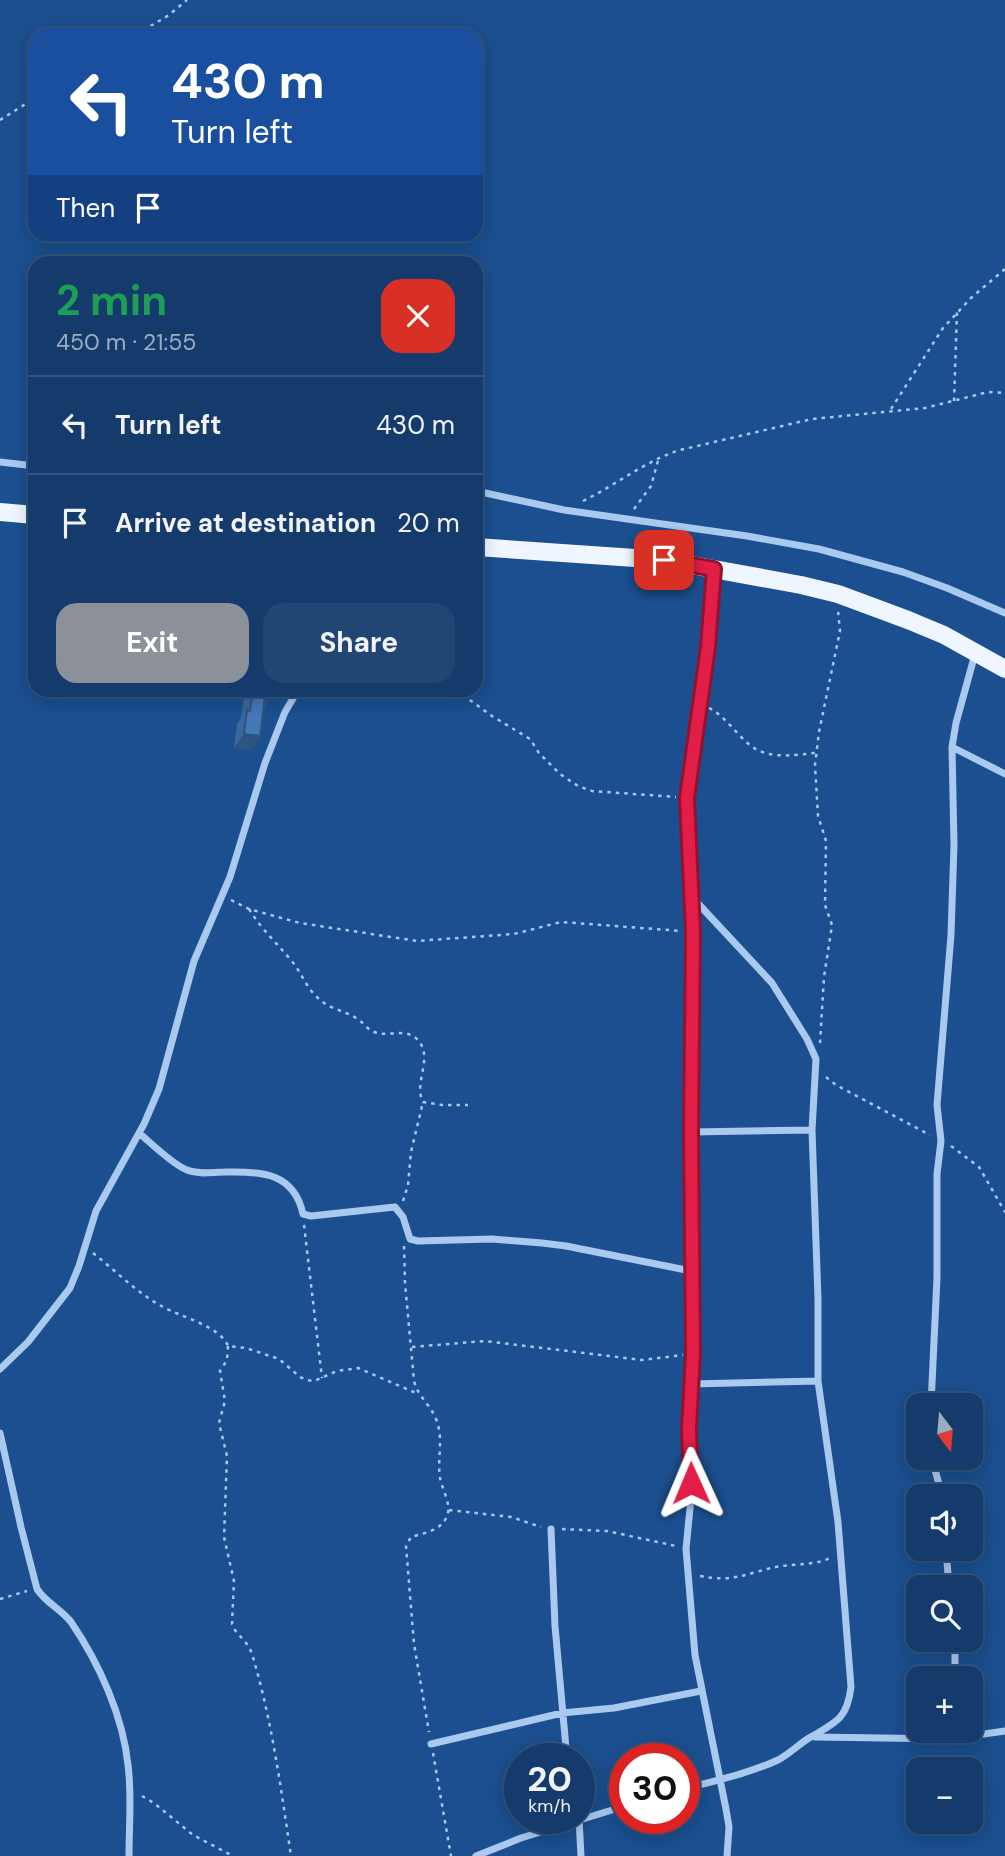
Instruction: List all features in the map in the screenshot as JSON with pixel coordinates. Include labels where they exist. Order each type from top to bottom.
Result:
[{"type":"main road","points":[[0,512],[28,514]]},
{"type":"main road","points":[[483,547],[664,560],[838,594],[932,630],[1005,668]]},
{"type":"street","points":[[0,462],[28,465]]},
{"type":"street","points":[[483,493],[564,510],[747,536],[860,559],[947,588],[1005,613]]},
{"type":"street","points":[[714,569],[708,647],[687,798],[693,932],[693,1353],[691,1497],[686,1549],[701,1691],[729,1827],[727,1856]]},
{"type":"street","points":[[931,1393],[937,1174],[941,1141],[937,1093],[951,935],[954,845],[952,747],[975,653]]},
{"type":"street","points":[[0,1369],[28,1342],[70,1287],[96,1211],[139,1133],[159,1090],[194,961],[222,895],[265,763],[285,712],[294,697]]},
{"type":"street","points":[[952,747],[1005,774]]},
{"type":"street","points":[[690,896],[772,983],[813,1050],[817,1066],[812,1130],[818,1381],[841,1554],[851,1674],[850,1699],[842,1715],[828,1729],[811,1737],[778,1760],[700,1785]]},
{"type":"street","points":[[691,1132],[812,1130]]},
{"type":"street","points":[[139,1133],[185,1170],[207,1173],[243,1172],[280,1179],[293,1189],[303,1214],[318,1216],[396,1207],[401,1211],[410,1239],[430,1242],[492,1239],[566,1246],[691,1271]]},
{"type":"street","points":[[691,1384],[818,1381]]},
{"type":"street","points":[[0,1433],[37,1589],[42,1597],[71,1622],[106,1688],[123,1738],[130,1790],[129,1856]]},
{"type":"street","points":[[551,1529],[565,1743]]},
{"type":"street","points":[[431,1744],[562,1713],[614,1708],[701,1691]]},
{"type":"street","points":[[983,1733],[1005,1731]]},
{"type":"street","points":[[811,1737],[906,1736]]},
{"type":"street","points":[[476,1856],[532,1834]]},
{"type":"street","points":[[580,1834],[581,1856]]},
{"type":"path","points":[[146,28],[187,0]]},
{"type":"path","points":[[0,120],[28,102]]},
{"type":"path","points":[[889,411],[943,328],[1005,269]]},
{"type":"path","points":[[954,401],[957,312]]},
{"type":"path","points":[[564,510],[615,485],[659,457],[796,423],[925,408],[988,392],[1005,393]]},
{"type":"path","points":[[625,519],[647,494],[659,457]]},
{"type":"path","points":[[813,1050],[820,1043],[824,977],[832,925],[825,905],[827,854],[815,795],[816,753],[840,631],[838,594]]},
{"type":"path","points":[[466,697],[530,739],[539,753],[560,774],[578,786],[592,790],[687,798]]},
{"type":"path","points":[[700,704],[713,710],[751,746],[761,751],[775,755],[816,753]]},
{"type":"path","points":[[222,895],[249,909],[326,929],[417,941],[514,934],[561,922],[693,932]]},
{"type":"path","points":[[249,909],[264,933],[291,959],[315,996],[323,1003],[353,1016],[373,1032],[404,1033],[416,1038],[424,1052],[420,1094],[423,1102],[401,1211]]},
{"type":"path","points":[[817,1066],[836,1085],[957,1149],[979,1167],[1005,1212]]},
{"type":"path","points":[[423,1102],[468,1105]]},
{"type":"path","points":[[303,1214],[322,1378]]},
{"type":"path","points":[[410,1239],[403,1250],[414,1381],[417,1393],[433,1412],[438,1423],[441,1439],[438,1457],[440,1480],[449,1510],[447,1518],[432,1531],[411,1537],[406,1546],[414,1644],[451,1856]]},
{"type":"path","points":[[85,1247],[154,1302],[209,1328],[225,1339],[228,1346],[227,1360],[220,1371],[225,1401],[219,1423],[227,1456],[224,1537],[235,1592],[232,1624],[234,1630],[247,1641],[258,1678],[277,1765],[291,1856]]},
{"type":"path","points":[[412,1347],[485,1341],[642,1360],[693,1353]]},
{"type":"path","points":[[228,1346],[246,1348],[279,1359],[307,1380],[358,1368],[417,1393]]},
{"type":"path","points":[[449,1510],[511,1517],[551,1529],[635,1535],[686,1549]]},
{"type":"path","points":[[690,1574],[730,1579],[779,1567],[822,1562],[841,1554]]},
{"type":"path","points":[[0,1599],[37,1589]]},
{"type":"path","points":[[130,1790],[153,1803],[193,1835],[233,1856]]},
{"type":"building","points":[[252,697],[265,697],[260,736],[244,734],[247,710],[250,711]]},
{"type":"route","points":[[664,560],[714,569],[708,647],[687,798],[693,932],[693,1353],[689,1429],[691,1483]]}]
